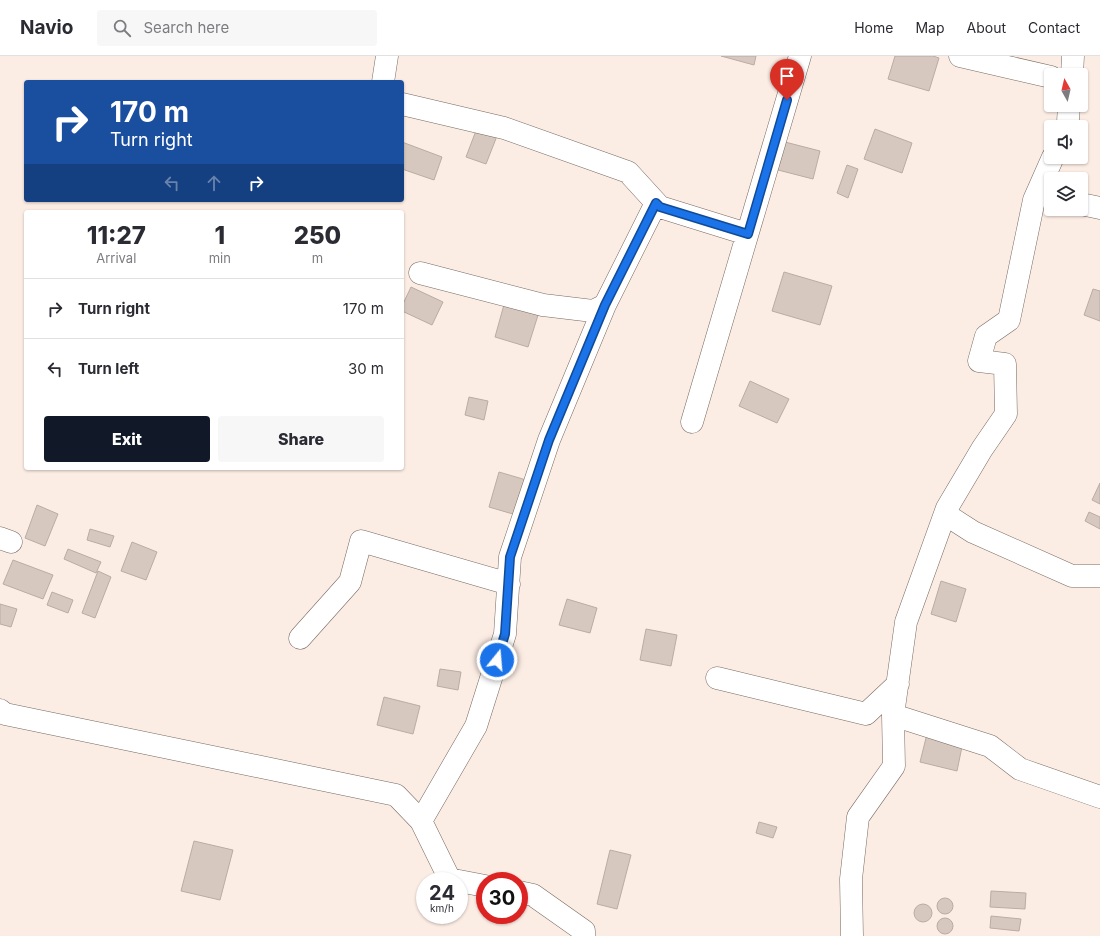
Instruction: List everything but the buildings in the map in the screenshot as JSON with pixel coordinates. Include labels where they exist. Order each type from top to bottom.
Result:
[{"type":"street","points":[[383,80],[387,56]]},
{"type":"street","points":[[692,422],[800,56]]},
{"type":"street","points":[[960,56],[1044,75]]},
{"type":"street","points":[[1072,68],[1073,56]]},
{"type":"street","points":[[404,104],[504,128],[628,172],[660,207],[748,234]]},
{"type":"street","points":[[852,936],[852,879],[858,817],[894,766],[893,715],[906,622],[947,508],[982,449],[1006,414],[1005,364],[979,361],[986,336],[1009,320],[1034,200],[1044,195]]},
{"type":"street","points":[[421,821],[476,726],[505,634],[510,557],[549,440],[605,305],[656,203]]},
{"type":"street","points":[[1088,205],[1100,208]]},
{"type":"street","points":[[420,273],[543,305],[593,311],[605,305]]},
{"type":"street","points":[[945,514],[973,532],[1072,576],[1100,576]]},
{"type":"street","points":[[300,638],[350,582],[361,540],[509,584]]},
{"type":"street","points":[[717,678],[866,714],[898,684]]},
{"type":"street","points":[[0,710],[5,714],[12,716],[396,795],[421,821],[446,872]]},
{"type":"street","points":[[893,715],[990,746],[1020,769],[1100,797]]},
{"type":"street","points":[[528,894],[533,895],[584,932],[584,936]]},
{"type":"route","points":[[497,660],[505,634],[510,557],[549,440],[605,305],[656,203],[660,207],[748,234],[787,100]]}]
